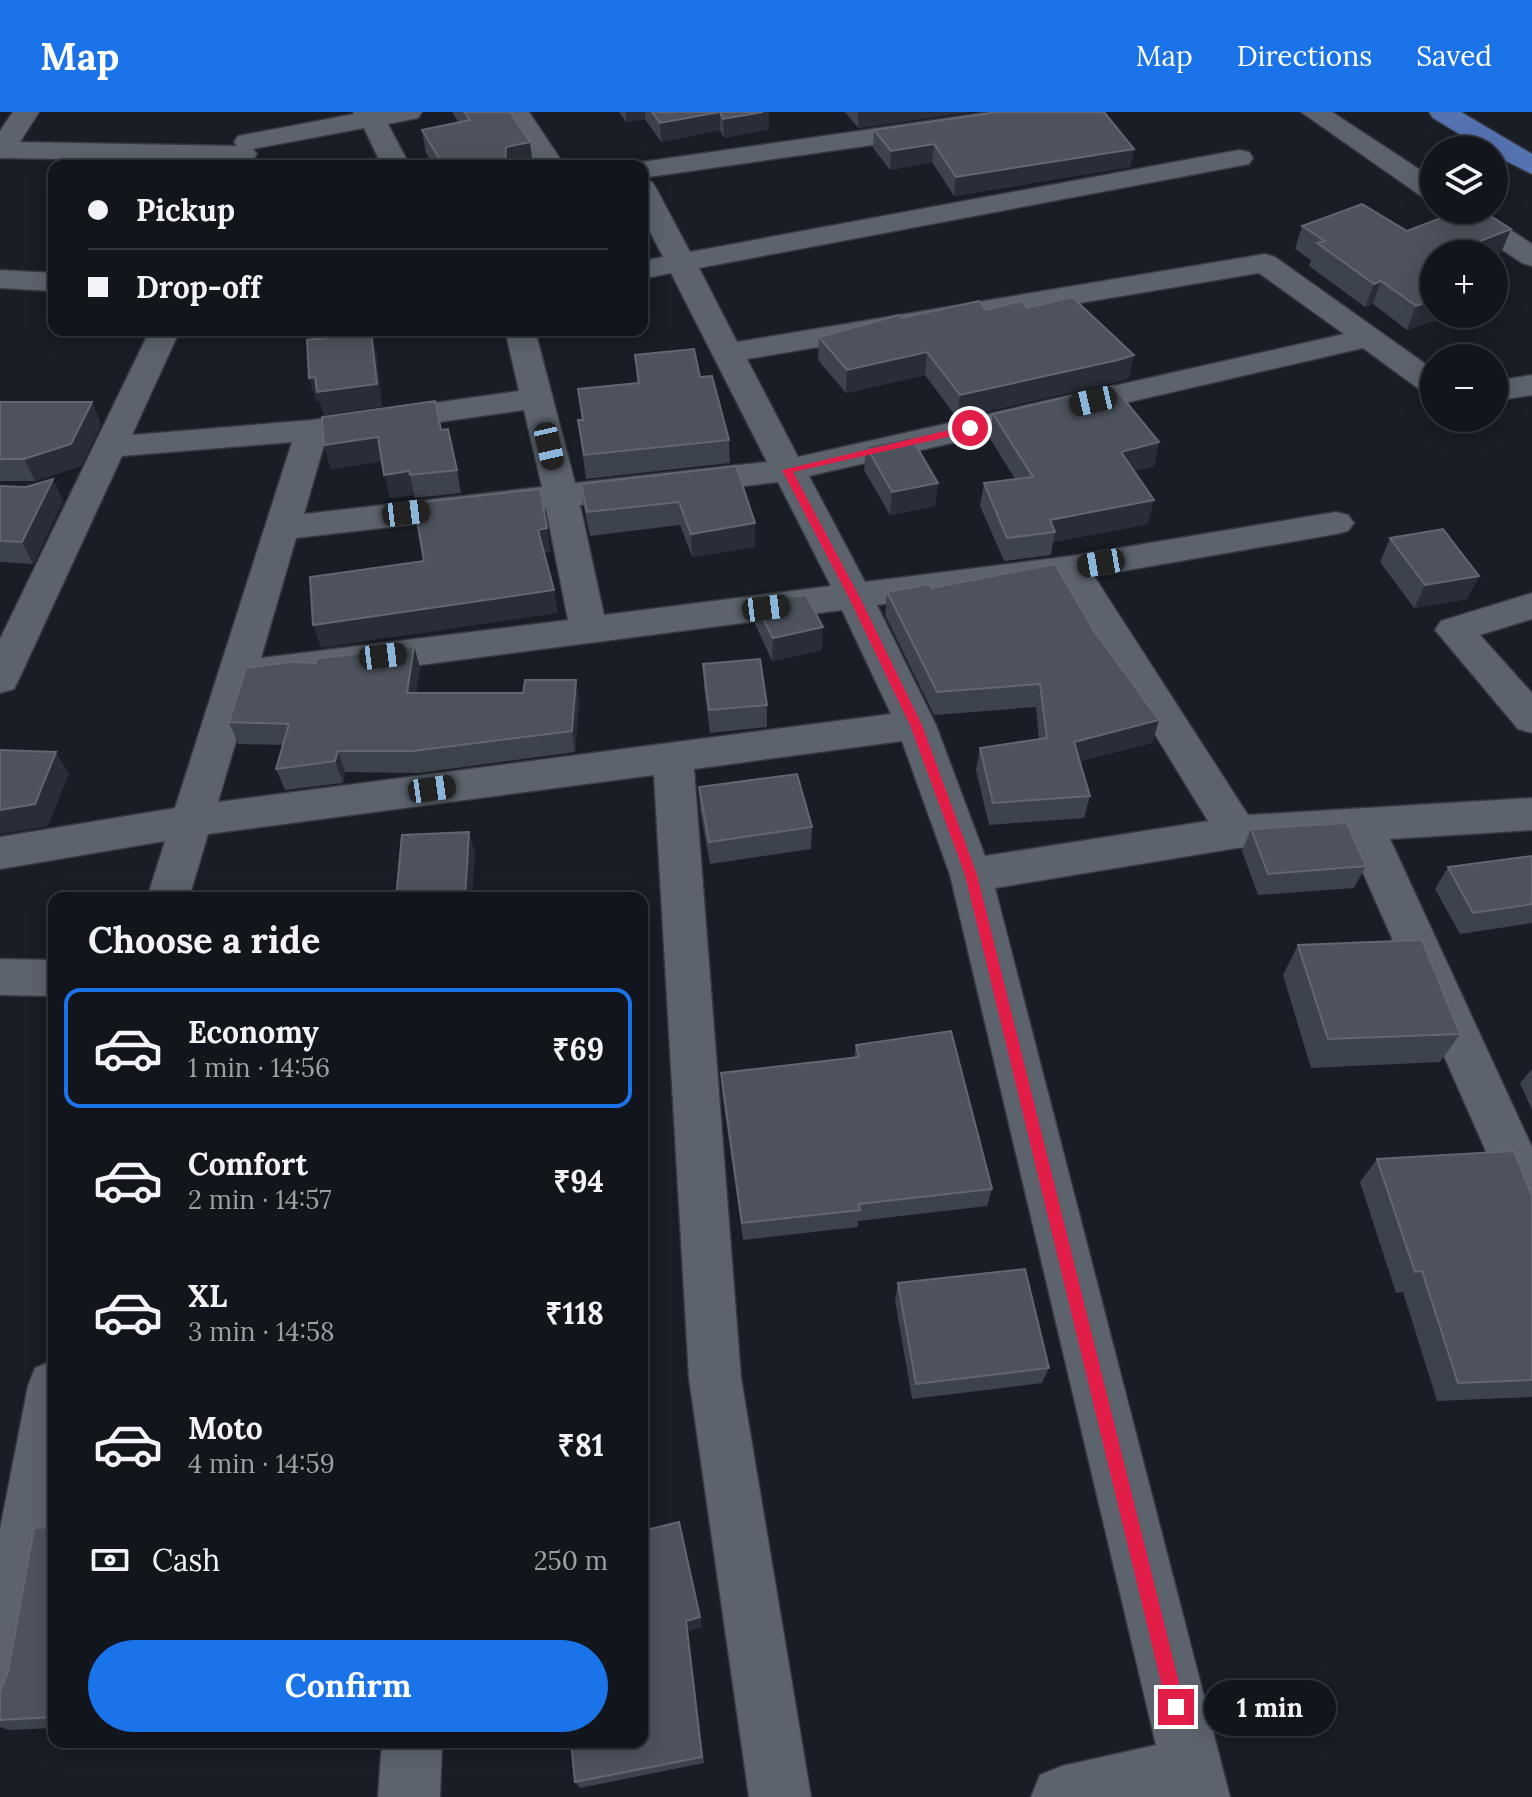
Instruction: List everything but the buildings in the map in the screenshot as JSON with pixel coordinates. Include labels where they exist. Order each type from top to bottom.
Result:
[{"type":"main road","points":[[1442,112],[1532,166]]},
{"type":"street","points":[[0,150],[26,112]]},
{"type":"street","points":[[243,154],[262,112]]},
{"type":"street","points":[[0,150],[243,154],[369,115],[409,112]]},
{"type":"street","points":[[516,112],[547,160]]},
{"type":"street","points":[[648,169],[1047,112]]},
{"type":"street","points":[[1314,112],[1420,183]]},
{"type":"street","points":[[369,115],[393,160]]},
{"type":"street","points":[[662,267],[1239,158]]},
{"type":"street","points":[[648,212],[662,267],[726,353],[855,598],[916,725],[971,875],[1195,1783],[1062,1797]]},
{"type":"street","points":[[1482,224],[1532,257]]},
{"type":"street","points":[[726,353],[1265,263],[1420,375]]},
{"type":"street","points":[[0,279],[48,282]]},
{"type":"street","points":[[0,679],[168,336]]},
{"type":"street","points":[[522,336],[561,495],[589,630]]},
{"type":"street","points":[[282,528],[787,470],[1368,338]]},
{"type":"street","points":[[1508,389],[1532,385]]},
{"type":"street","points":[[49,491],[105,460],[538,398]]},
{"type":"street","points":[[170,892],[312,430]]},
{"type":"street","points":[[237,675],[855,598],[1071,568],[1336,523]]},
{"type":"street","points":[[1071,568],[1237,832]]},
{"type":"street","points":[[1532,606],[1454,630],[1532,719]]},
{"type":"street","points":[[0,853],[191,821],[916,725]]},
{"type":"street","points":[[673,757],[715,1378],[780,1797]]},
{"type":"street","points":[[971,875],[1237,832],[1532,814]]},
{"type":"street","points":[[1362,823],[1532,1201]]},
{"type":"street","points":[[0,977],[48,978]]},
{"type":"street","points":[[0,1682],[48,1419]]},
{"type":"street","points":[[409,1797],[412,1748]]},
{"type":"route","points":[[970,428],[787,470],[855,598],[916,725],[971,875],[1176,1707]]}]
